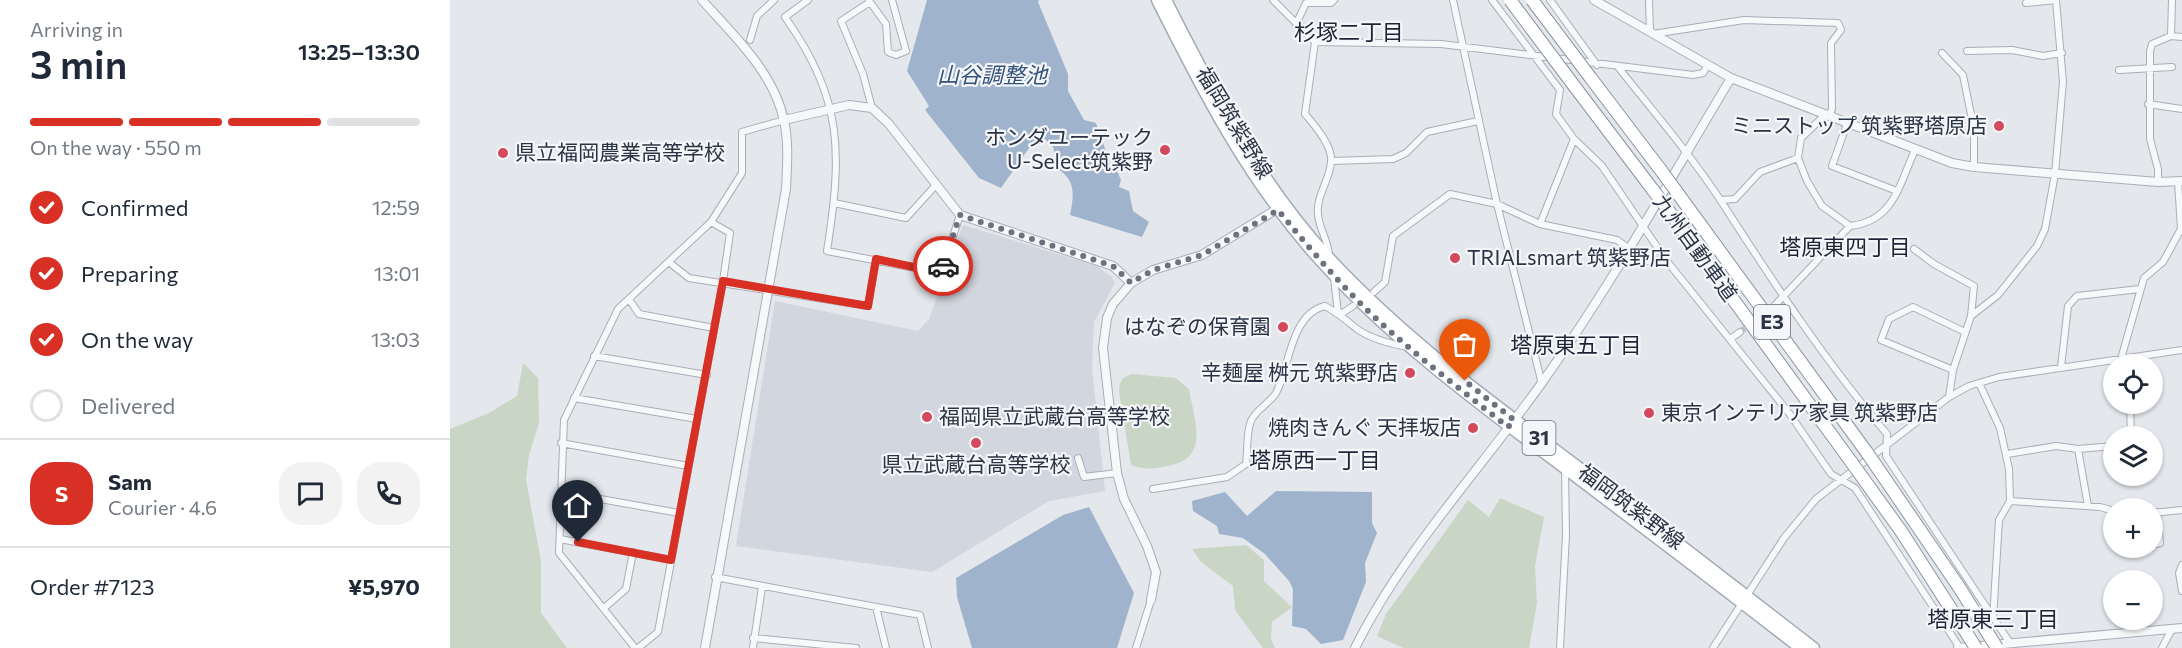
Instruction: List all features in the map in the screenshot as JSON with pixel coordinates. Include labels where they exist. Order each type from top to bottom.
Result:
[{"type":"highway","name":"九州自動車道","points":[[1510,0],[1666,207],[1901,531],[1976,648]]},
{"type":"highway","name":"九州自動車道","points":[[1532,0],[1676,190],[1868,454],[1959,586],[1997,648]]},
{"type":"main road","name":"福岡筑紫野線","points":[[1157,0],[1235,148],[1333,275],[1408,347],[1745,600],[1800,648]]},
{"type":"main road","name":"福岡筑紫野線","points":[[1166,0],[1227,117],[1282,207],[1329,258],[1416,342],[1565,468],[1814,648]]},
{"type":"street","points":[[702,0],[765,75],[784,120],[786,189],[715,577],[705,648]]},
{"type":"street","points":[[750,40],[757,16],[774,0]]},
{"type":"street","points":[[808,0],[785,17],[815,66],[827,91],[837,149],[834,203],[827,251],[941,273],[960,215]]},
{"type":"street","points":[[892,0],[906,51],[896,55],[888,52],[886,24],[869,1],[842,21],[863,74],[872,108],[889,124],[935,186],[960,215],[1113,266],[1131,283]]},
{"type":"street","points":[[1272,0],[1315,42],[1420,43],[1693,75],[1703,73],[1707,66]]},
{"type":"street","points":[[1296,24],[1306,3],[1331,3],[1334,0]]},
{"type":"street","points":[[1453,0],[1497,204],[1542,384]]},
{"type":"street","points":[[1492,0],[1560,90],[1556,114],[1574,139],[1602,166],[1666,260],[1789,413],[1831,474],[1855,488],[1959,648],[2010,643],[2026,645],[2182,628]]},
{"type":"street","points":[[1550,0],[1597,65]]},
{"type":"street","points":[[1594,0],[1731,78],[1915,150],[1974,167],[2158,182],[2180,181],[2181,229],[2163,262],[2144,278],[2122,354]]},
{"type":"street","points":[[1649,0],[1651,33]]},
{"type":"street","points":[[1971,316],[1998,295],[2037,246],[2045,229],[2055,174],[2063,82],[2056,0],[2026,3]]},
{"type":"street","points":[[2171,36],[2172,0]]},
{"type":"street","points":[[1651,33],[1744,20],[1838,23],[1841,30],[1831,43],[1832,109],[1801,138],[1798,158],[1807,181],[1822,206],[1850,226]]},
{"type":"street","points":[[2158,182],[2158,169],[2150,139],[2148,104],[2152,44],[2171,36],[2182,37]]},
{"type":"street","points":[[1315,42],[1305,114],[1321,133],[1332,161],[1317,208],[1323,236],[1329,246],[1329,258]]},
{"type":"street","points":[[1967,51],[2013,50],[2043,56],[2062,53]]},
{"type":"street","points":[[1942,53],[1963,75],[1974,129],[1974,167]]},
{"type":"street","points":[[2119,70],[2149,66],[2172,67]]},
{"type":"street","points":[[1618,67],[1720,200],[1837,374],[1887,434],[1886,456],[2010,643]]},
{"type":"street","points":[[1355,648],[1377,609],[1511,423],[1542,384],[1629,249],[1731,78]]},
{"type":"street","points":[[2148,104],[2182,109]]},
{"type":"street","points":[[711,222],[730,232],[707,375],[687,466],[658,632],[637,648],[559,553],[561,443],[564,420],[618,309],[670,263],[711,222],[742,173],[742,132],[830,108],[849,105],[872,108]]},
{"type":"street","points":[[1332,161],[1393,159],[1406,153],[1427,132],[1478,121]]},
{"type":"street","points":[[1847,124],[1832,166],[1897,191]]},
{"type":"street","points":[[1540,224],[1574,139]]},
{"type":"street","points":[[1775,305],[1850,226],[1868,224],[1889,208],[1915,150]]},
{"type":"street","points":[[1720,200],[1735,199],[1760,172],[1798,158]]},
{"type":"street","points":[[834,203],[906,218],[935,186]]},
{"type":"street","points":[[1374,292],[1385,282],[1393,236],[1450,194],[1497,204],[1540,224],[1617,240],[1647,261],[1666,260]]},
{"type":"street","points":[[1136,648],[1151,600],[1156,572],[1147,546],[1124,499],[1117,473],[1104,331],[1113,304],[1131,283],[1153,270],[1202,255],[1282,207]]},
{"type":"street","points":[[1914,249],[1934,264],[1974,286],[1971,316],[1953,370],[1949,397]]},
{"type":"street","points":[[670,263],[689,278],[723,281],[868,306],[876,259]]},
{"type":"street","points":[[1333,275],[1340,314]]},
{"type":"street","points":[[2061,367],[2068,306],[2077,296],[2140,289]]},
{"type":"street","points":[[629,299],[639,314],[714,328]]},
{"type":"street","points":[[1340,314],[1353,306]]},
{"type":"street","points":[[1153,489],[1227,477],[1246,464],[1251,420],[1276,393],[1285,360],[1301,326],[1310,314],[1321,307],[1340,314],[1358,330],[1389,344],[1408,347]]},
{"type":"street","points":[[1953,370],[1881,340],[1889,319],[1913,307],[1965,332]]},
{"type":"street","points":[[1730,339],[1740,332]]},
{"type":"street","points":[[2163,355],[2180,352]]},
{"type":"street","points":[[594,356],[707,375]]},
{"type":"street","points":[[1713,648],[1804,512],[1886,443],[1949,397],[1979,383],[1999,377],[2103,361]]},
{"type":"street","points":[[1979,383],[2000,428],[2007,454],[2010,501],[1999,520],[1993,619]]},
{"type":"street","points":[[574,398],[697,419]]},
{"type":"street","points":[[561,443],[687,466]]},
{"type":"street","points":[[2007,454],[2056,446],[2079,449],[2103,447]]},
{"type":"street","points":[[2079,449],[2088,506]]},
{"type":"street","points":[[1078,458],[1084,477],[1117,473]]},
{"type":"street","points":[[1560,648],[1566,535],[1565,468]]},
{"type":"street","points":[[561,492],[679,513]]},
{"type":"street","points":[[2010,501],[2103,509]]},
{"type":"street","points":[[2163,512],[2182,510]]},
{"type":"street","points":[[560,539],[671,560]]},
{"type":"street","points":[[604,608],[626,589],[633,552]]},
{"type":"street","points":[[2182,565],[2179,584],[2182,591]]},
{"type":"street","points":[[715,577],[920,615],[928,648]]},
{"type":"street","points":[[753,648],[762,587]]},
{"type":"street","points":[[876,607],[886,648]]},
{"type":"street","points":[[2162,648],[2172,629]]},
{"type":"street","points":[[753,638],[856,648]]},
{"type":"shaded area","name":"福岡県立武蔵台高等学校","points":[[963,225],[1097,266],[1112,277],[1115,283],[1094,322],[1092,368],[1105,491],[1049,501],[932,572],[736,546],[775,301],[918,331],[929,319]]},
{"type":"green space","points":[[523,363],[538,378],[539,423],[529,455],[526,480],[541,561],[541,613],[567,648],[450,648],[450,429],[489,413],[517,396]]},
{"type":"green space","points":[[1132,374],[1176,378],[1189,389],[1196,425],[1195,446],[1190,455],[1181,462],[1153,468],[1131,465],[1119,391],[1122,380]]},
{"type":"green space","points":[[1500,498],[1544,517],[1535,566],[1537,603],[1529,648],[1403,648],[1377,636],[1386,614],[1468,500],[1489,517]]},
{"type":"green space","points":[[1246,545],[1264,560],[1264,581],[1292,607],[1272,622],[1271,639],[1275,648],[1263,648],[1235,610],[1233,586],[1201,562],[1192,549]]},
{"type":"water","name":"山谷調整池","points":[[927,0],[1039,0],[1068,74],[1068,91],[1084,120],[1096,123],[1111,166],[1121,180],[1119,187],[1129,191],[1133,211],[1149,222],[1142,237],[1070,215],[1073,195],[1071,184],[1058,169],[1053,147],[1045,139],[1029,148],[1001,188],[979,178],[925,110],[929,106],[907,71]]},
{"type":"water","points":[[1276,491],[1372,492],[1372,523],[1377,533],[1365,563],[1366,582],[1343,640],[1321,644],[1306,629],[1292,626],[1293,589],[1289,581],[1265,554],[1243,538],[1219,534],[1217,526],[1193,511],[1192,501],[1225,492],[1247,516]]},
{"type":"water","points":[[1089,507],[1134,593],[1117,648],[972,648],[957,597],[956,578],[1063,515]]},
{"type":"tunnel","points":[[1740,332],[1775,305]]},
{"type":"way so far","points":[[943,266],[960,215],[1113,266],[1131,283],[1153,270],[1202,255],[1278,210],[1333,275],[1364,307],[1408,347],[1508,427],[1514,420],[1465,381]]},
{"type":"place","name":"ミニストップ 筑紫野塔原店","points":[[1999,126]]},
{"type":"place","name":"ホンダユーテック U-Select筑紫野","points":[[1165,150]]},
{"type":"place","name":"県立福岡農業高等学校","points":[[503,153]]},
{"type":"place","name":"TRIALsmart 筑紫野店","points":[[1455,258]]},
{"type":"place","name":"はなぞの保育園","points":[[1283,327]]},
{"type":"place","name":"辛麺屋 桝元 筑紫野店","points":[[1410,373]]},
{"type":"place","name":"東京インテリア家具 筑紫野店","points":[[1649,413]]},
{"type":"place","name":"福岡県立武蔵台高等学校","points":[[927,417]]},
{"type":"place","name":"焼肉きんぐ 天拝坂店","points":[[1473,428]]},
{"type":"place","name":"県立武蔵台高等学校","points":[[976,443]]},
{"type":"district","name":"杉塚二丁目","points":[[1349,32]]},
{"type":"district","name":"塔原東四丁目","points":[[1845,247]]},
{"type":"district","name":"塔原東五丁目","points":[[1576,345]]},
{"type":"district","name":"塔原西一丁目","points":[[1315,460]]},
{"type":"district","name":"塔原東三丁目","points":[[1993,619]]},
{"type":"route","points":[[578,542],[671,560],[723,281],[868,306],[876,259],[941,273],[943,266]]}]
